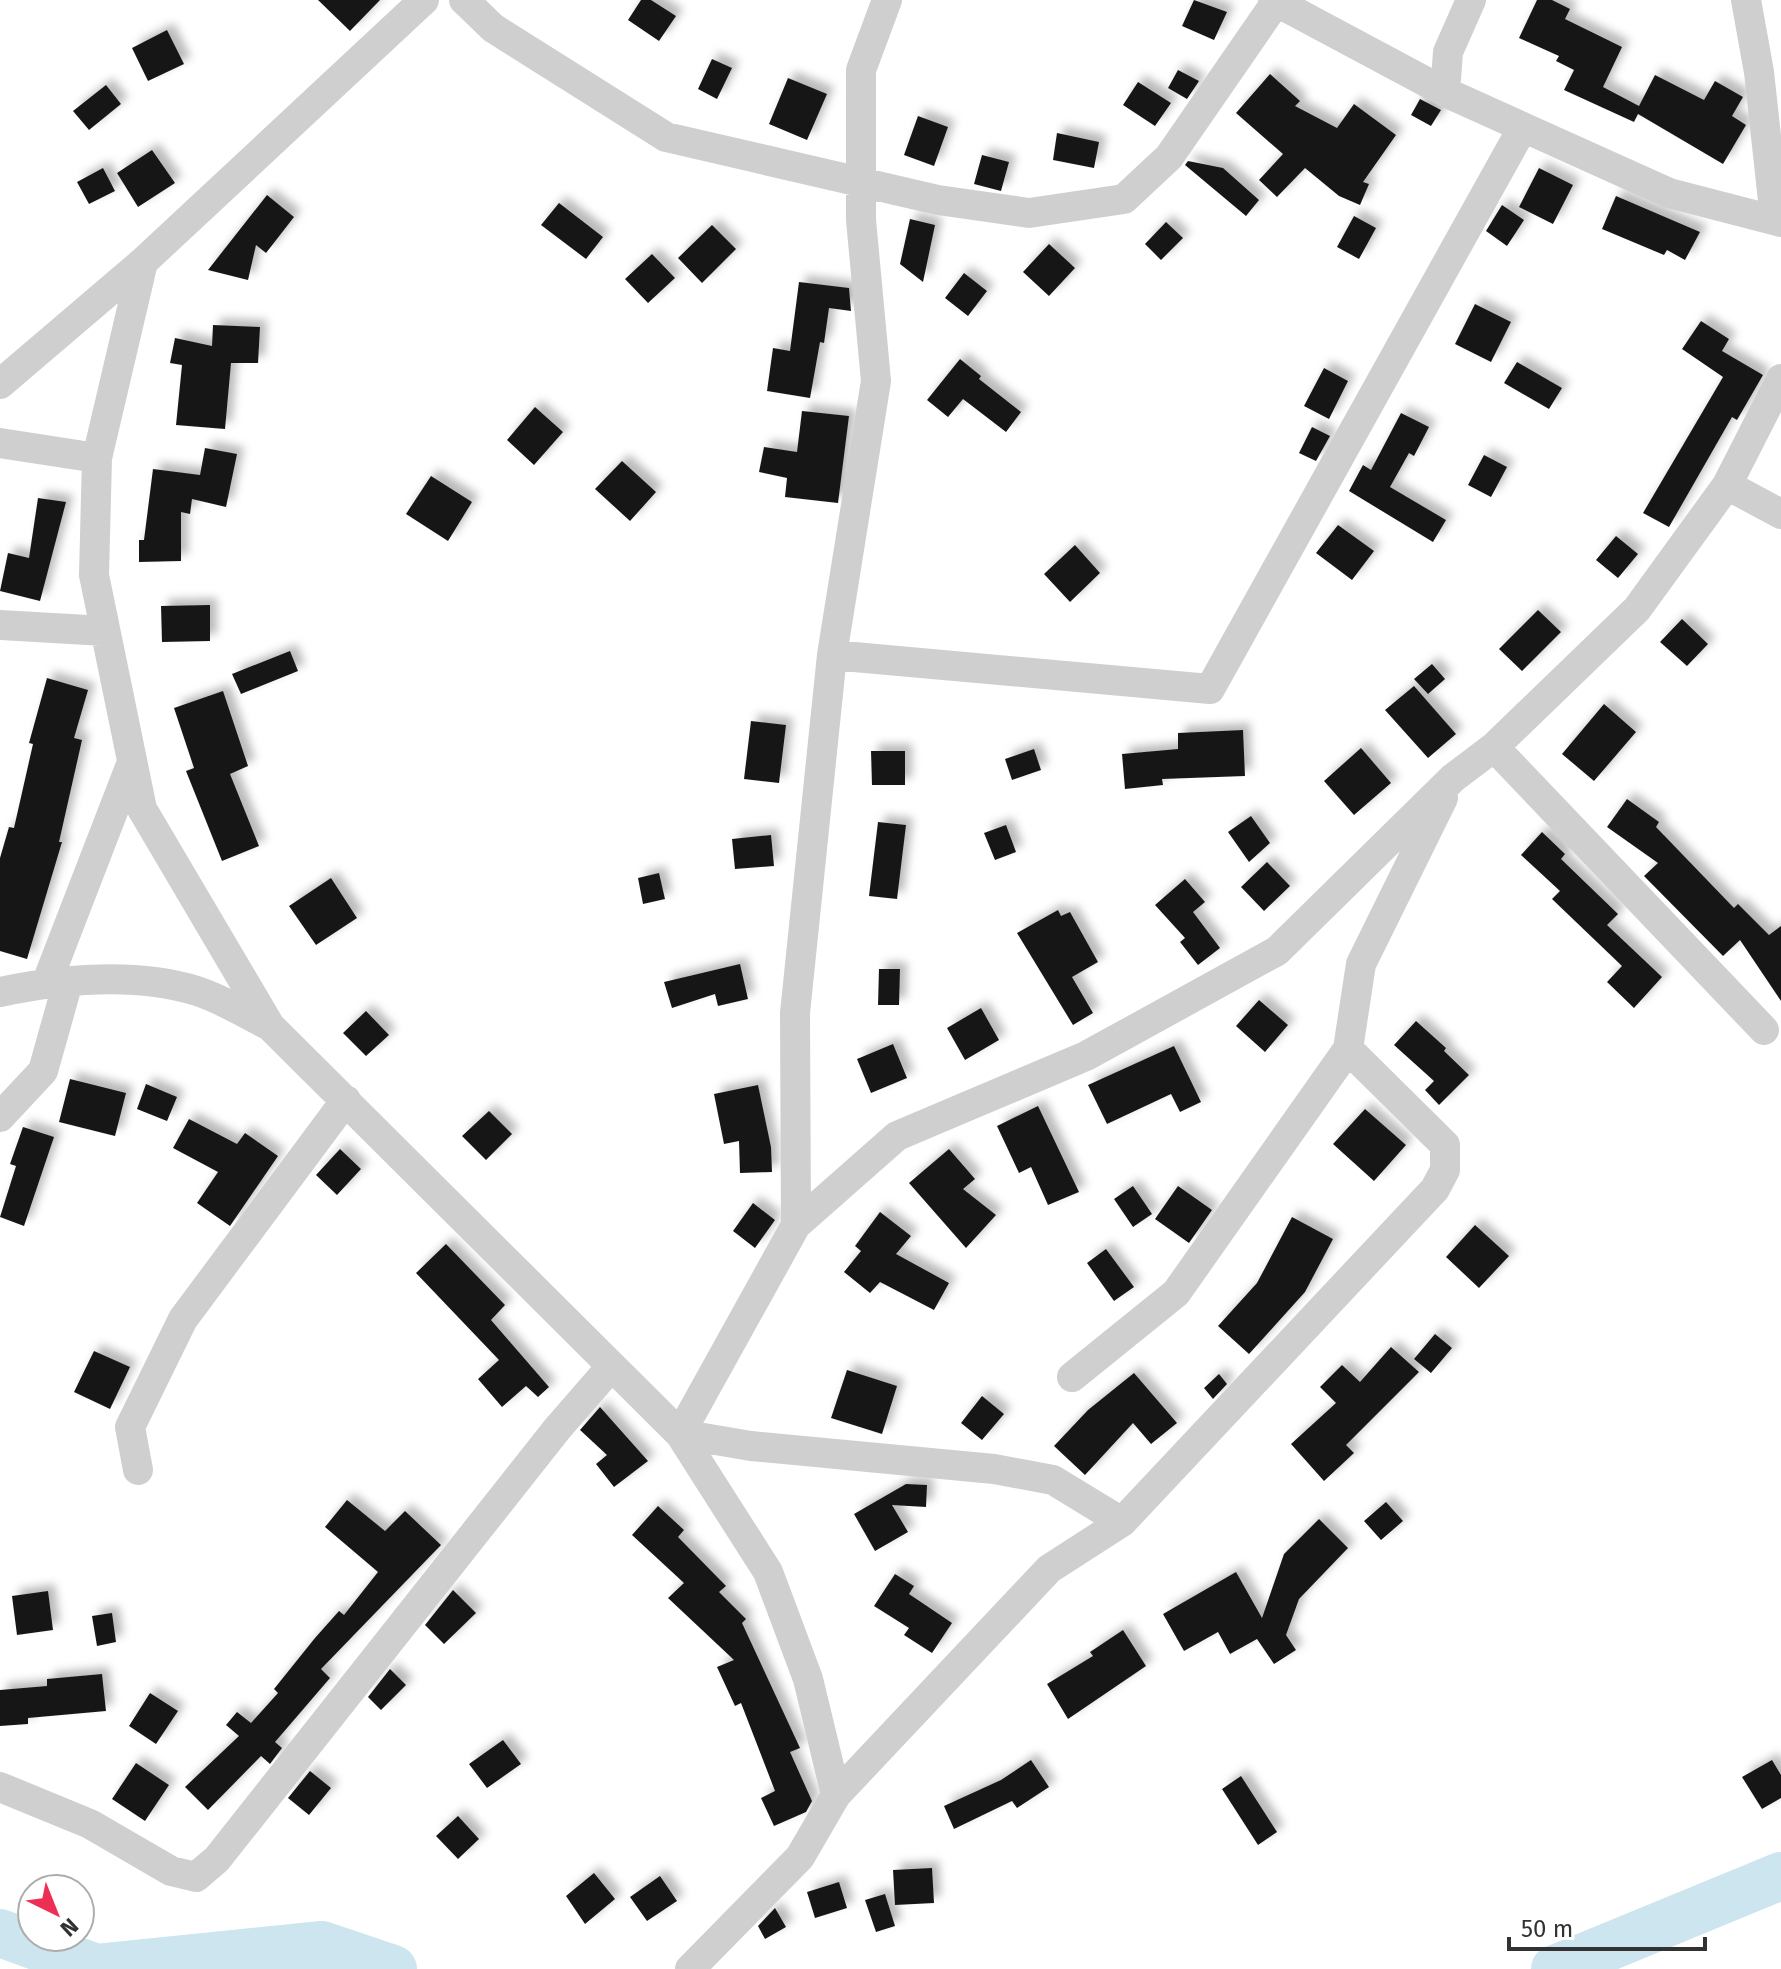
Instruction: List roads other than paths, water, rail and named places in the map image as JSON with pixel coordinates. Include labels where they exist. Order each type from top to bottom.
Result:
[{"type":"street","points":[[0,384],[143,262],[424,0]]},
{"type":"street","points":[[464,0],[493,28],[666,137],[938,200],[1029,213],[1124,199],[1169,157],[1274,1],[1445,92],[1669,193],[1778,220],[1759,72],[1746,0]]},
{"type":"street","points":[[796,1225],[795,1013],[832,655],[876,381],[861,183],[861,70],[887,0]]},
{"type":"street","points":[[1445,92],[1448,52],[1471,0]]},
{"type":"street","points":[[1388,62],[1419,53],[1448,52]]},
{"type":"street","points":[[832,655],[1210,689],[1523,127]]},
{"type":"street","points":[[143,262],[97,458],[94,575],[142,809],[270,1026],[610,1368],[680,1434],[768,1572],[808,1679],[836,1795]]},
{"type":"street","points":[[680,1434],[796,1225],[897,1136],[1086,1056],[1277,951],[1453,778],[1494,747],[1637,609],[1727,485],[1781,379]]},
{"type":"street","points":[[0,443],[97,458]]},
{"type":"street","points":[[1727,485],[1781,514]]},
{"type":"street","points":[[0,625],[105,631]]},
{"type":"street","points":[[1494,747],[1764,1030]]},
{"type":"street","points":[[0,1117],[43,1071],[58,982],[132,762]]},
{"type":"street","points":[[1072,1377],[1176,1293],[1348,1049],[1361,964],[1453,778]]},
{"type":"street","points":[[0,992],[58,982],[154,981],[199,992],[270,1026]]},
{"type":"street","points":[[690,1969],[800,1857],[836,1795],[1049,1569],[1122,1522],[1435,1189],[1445,1170],[1445,1145],[1348,1049]]},
{"type":"street","points":[[138,1470],[130,1427],[183,1319],[346,1100]]},
{"type":"street","points":[[0,1787],[90,1824],[171,1871],[196,1877],[217,1859],[557,1429],[610,1368]]},
{"type":"street","points":[[680,1434],[751,1446],[994,1469],[1053,1480],[1122,1522]]},
{"type":"waterway","points":[[1555,1969],[1781,1876]]},
{"type":"waterway","points":[[0,1933],[97,1968],[322,1945],[393,1969]]}]
